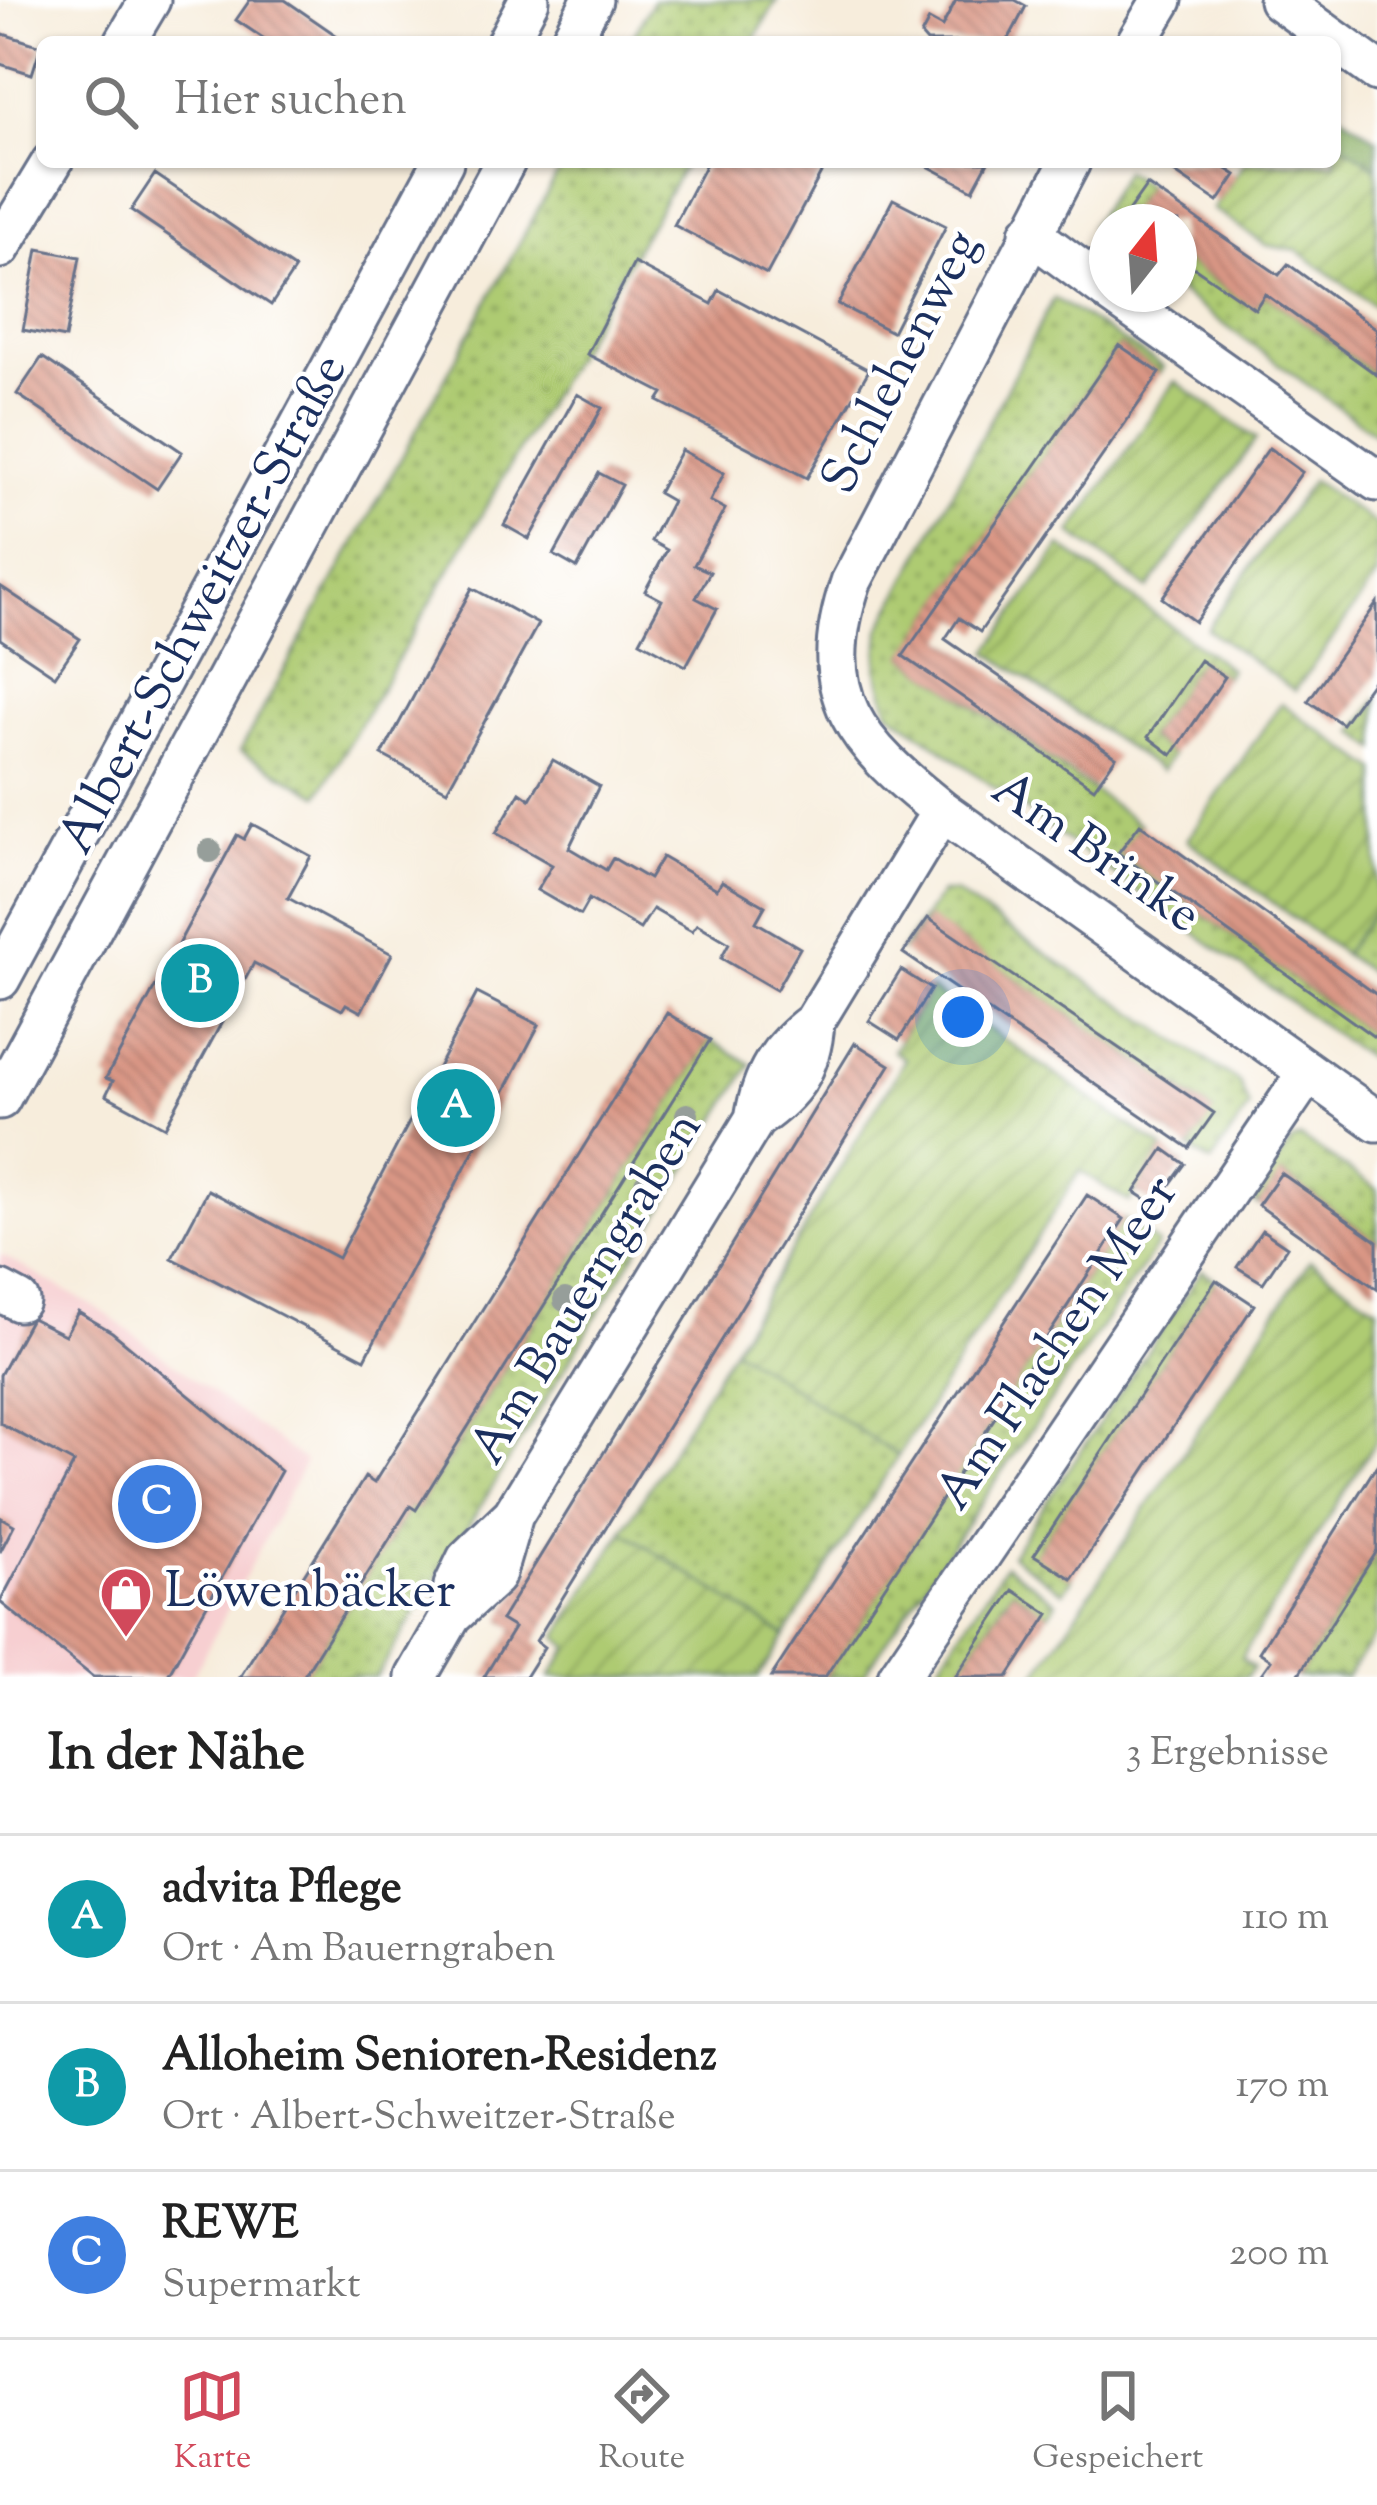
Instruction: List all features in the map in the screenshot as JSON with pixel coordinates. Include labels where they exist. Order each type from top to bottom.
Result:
[{"type":"street","points":[[129,36],[150,0]]},
{"type":"street","points":[[510,36],[529,0]]},
{"type":"street","points":[[573,36],[592,0]]},
{"type":"street","points":[[1141,36],[1162,0]]},
{"type":"street","points":[[1279,0],[1329,36]]},
{"type":"street","points":[[1341,45],[1377,71]]},
{"type":"street","points":[[0,248],[48,168]]},
{"type":"street","name":"Albert-Schweitzer-Straße","points":[[0,979],[440,168]]},
{"type":"street","name":"Albert-Schweitzer-Straße","points":[[0,1099],[502,168]]},
{"type":"street","name":"Schlehenweg","points":[[839,616],[851,582],[1067,168]]},
{"type":"street","points":[[1030,233],[1089,277]]},
{"type":"street","points":[[1138,312],[1377,481]]},
{"type":"street","name":"Am Brinke","points":[[839,616],[837,674],[852,725],[888,768],[942,812],[1377,1121]]},
{"type":"street","name":"Am Bauerngraben","points":[[416,1677],[451,1616],[495,1576],[513,1515],[755,1119],[800,1078],[812,1055],[814,1022],[942,812]]},
{"type":"street","name":"Am Flachen Meer","points":[[898,1677],[1308,1072]]},
{"type":"shaded area","points":[[0,1254],[105,1313],[305,1462],[192,1677],[0,1677]]},
{"type":"green space","points":[[653,0],[777,0],[756,36],[633,36]]},
{"type":"green space","points":[[1341,114],[1377,139],[1377,168],[1341,143]]},
{"type":"green space","points":[[1341,143],[1377,168],[1377,308],[1298,251],[1266,245],[1213,209],[1241,168],[1341,168]]},
{"type":"green space","points":[[561,168],[683,168],[319,795],[240,751]]},
{"type":"green space","points":[[1124,171],[1147,185],[1134,204],[1104,204]]},
{"type":"green space","points":[[1197,269],[1255,309],[1265,294],[1377,376],[1377,435],[1197,305]]},
{"type":"green space","points":[[1054,298],[1164,367],[1160,373],[1119,345],[904,656],[1140,824],[1119,854],[1377,1039],[1377,1065],[889,711],[877,668],[880,630]]},
{"type":"green space","points":[[1175,381],[1256,439],[1148,589],[1071,533]]},
{"type":"green space","points":[[1312,480],[1377,525],[1377,576],[1295,691],[1207,629]]},
{"type":"green space","points":[[1061,546],[1230,669],[1225,677],[1200,661],[1148,737],[1172,755],[1161,771],[988,652]]},
{"type":"green space","points":[[1377,700],[1377,749],[1355,732]]},
{"type":"green space","points":[[1281,703],[1377,770],[1377,907],[1343,954],[1187,840]]},
{"type":"green space","points":[[941,893],[955,893],[1239,1082],[1249,1107],[1211,1163],[1189,1148],[1213,1112],[928,919],[900,952]]},
{"type":"green space","points":[[1377,907],[1377,978],[1343,954]]},
{"type":"green space","points":[[931,989],[1164,1149],[1129,1202],[1080,1171],[898,1456],[733,1348],[905,1059],[893,1051]]},
{"type":"green space","points":[[710,1040],[751,1064],[376,1677],[303,1677],[410,1506],[417,1509]]},
{"type":"green space","points":[[1301,1138],[1377,1189],[1377,1241],[1282,1174],[1258,1205],[1252,1199],[1292,1141]]},
{"type":"green space","points":[[1124,1219],[1158,1244],[862,1677],[825,1677]]},
{"type":"green space","points":[[1310,1260],[1377,1307],[1377,1439],[1241,1658],[1253,1667],[1246,1677],[1035,1677]]},
{"type":"green space","points":[[1202,1270],[1216,1280],[1035,1554],[1072,1579],[1063,1592],[1011,1555]]},
{"type":"green space","points":[[733,1348],[898,1456],[785,1636],[623,1531]]},
{"type":"green space","points":[[623,1531],[785,1636],[759,1677],[550,1677],[569,1647],[557,1637]]},
{"type":"green space","points":[[1377,1551],[1377,1633],[1346,1677],[1297,1677]]},
{"type":"green space","points":[[1005,1565],[1057,1602],[1049,1614],[1012,1590],[955,1677],[931,1677]]},
{"type":"building","points":[[250,0],[285,0],[337,36],[260,36],[236,20]]},
{"type":"building","points":[[956,0],[1015,0],[1026,6],[1010,36],[921,35],[929,20],[942,27]]},
{"type":"building","points":[[0,33],[36,44],[32,74],[0,64]]},
{"type":"building","points":[[704,168],[824,168],[767,274],[674,225]]},
{"type":"building","points":[[931,168],[985,168],[973,190]]},
{"type":"building","points":[[1168,168],[1225,168],[1236,175],[1218,202]]},
{"type":"building","points":[[155,174],[295,269],[271,305],[131,210]]},
{"type":"building","points":[[1147,185],[1175,204],[1134,204]]},
{"type":"building","points":[[893,199],[946,226],[892,332],[838,304]]},
{"type":"building","points":[[1197,219],[1279,275],[1288,264],[1377,329],[1377,375],[1265,294],[1255,309],[1197,269]]},
{"type":"building","points":[[38,249],[80,257],[65,338],[23,330]]},
{"type":"building","points":[[634,263],[712,304],[719,290],[869,370],[807,478],[658,401],[663,393],[587,354]]},
{"type":"building","points":[[1119,345],[1160,373],[980,632],[959,618],[945,639],[1116,757],[1094,788],[903,656]]},
{"type":"building","points":[[42,357],[182,452],[157,489],[17,394]]},
{"type":"building","points":[[577,394],[602,408],[529,539],[504,525]]},
{"type":"building","points":[[1269,448],[1302,472],[1195,622],[1162,598]]},
{"type":"building","points":[[681,450],[724,473],[710,501],[725,509],[694,565],[710,572],[696,598],[717,609],[686,666],[640,641],[662,600],[645,591],[667,550],[651,541],[672,501],[658,493]]},
{"type":"building","points":[[599,473],[622,485],[577,568],[554,555]]},
{"type":"building","points":[[0,586],[80,639],[55,676],[0,639]]},
{"type":"building","points":[[472,588],[538,624],[447,790],[382,755]]},
{"type":"building","points":[[1377,603],[1377,675],[1342,724],[1308,701]]},
{"type":"building","points":[[1200,660],[1225,677],[1172,755],[1148,737]]},
{"type":"building","points":[[553,760],[599,786],[569,848],[606,870],[613,858],[649,879],[662,857],[717,889],[722,881],[765,906],[756,922],[800,948],[776,990],[721,958],[729,943],[697,924],[692,931],[653,909],[640,929],[589,899],[580,915],[537,890],[552,865],[496,833],[520,792],[530,799]]},
{"type":"building","points":[[252,824],[311,856],[288,898],[392,954],[361,1012],[346,1004],[342,1010],[254,963],[165,1127],[106,1095],[113,1081],[106,1078],[237,835],[244,839]]},
{"type":"building","points":[[1140,824],[1377,995],[1377,1039],[1118,853]]},
{"type":"building","points":[[928,918],[1214,1113],[1189,1148],[903,953]]},
{"type":"building","points":[[901,970],[931,989],[899,1040],[869,1021]]},
{"type":"building","points":[[477,993],[539,1025],[365,1359],[172,1258],[208,1190],[338,1258]]},
{"type":"building","points":[[667,1013],[710,1040],[416,1510],[410,1506],[303,1677],[240,1677],[365,1477],[374,1483]]},
{"type":"building","points":[[855,1043],[890,1065],[536,1641],[544,1647],[525,1677],[484,1677],[514,1628],[501,1620]]},
{"type":"building","points":[[1164,1149],[1185,1164],[1155,1205],[1135,1192]]},
{"type":"building","points":[[1281,1173],[1377,1241],[1377,1289],[1258,1205]]},
{"type":"building","points":[[1087,1195],[1124,1219],[910,1548],[825,1677],[771,1677]]},
{"type":"building","points":[[1262,1230],[1287,1247],[1263,1283],[1237,1267]]},
{"type":"building","points":[[1216,1280],[1254,1305],[1072,1579],[1034,1555]]},
{"type":"building","points":[[78,1312],[112,1332],[281,1471],[167,1677],[93,1677],[0,1602],[74,1463],[0,1423],[0,1375],[31,1318],[65,1335]]},
{"type":"building","points":[[1377,1465],[1377,1551],[1297,1677],[1259,1677],[1271,1660],[1259,1652]]},
{"type":"building","points":[[0,1517],[14,1525],[0,1552]]},
{"type":"building","points":[[1013,1590],[1049,1614],[1008,1677],[955,1677]]},
{"type":"place","name":"Alloheim Senioren-Residenz","points":[[200,983]]},
{"type":"place","name":"advita Pflege","points":[[456,1108]]},
{"type":"place","name":"REWE","points":[[157,1504]]},
{"type":"place","name":"Löwenbäcker","points":[[126,1639]]}]
